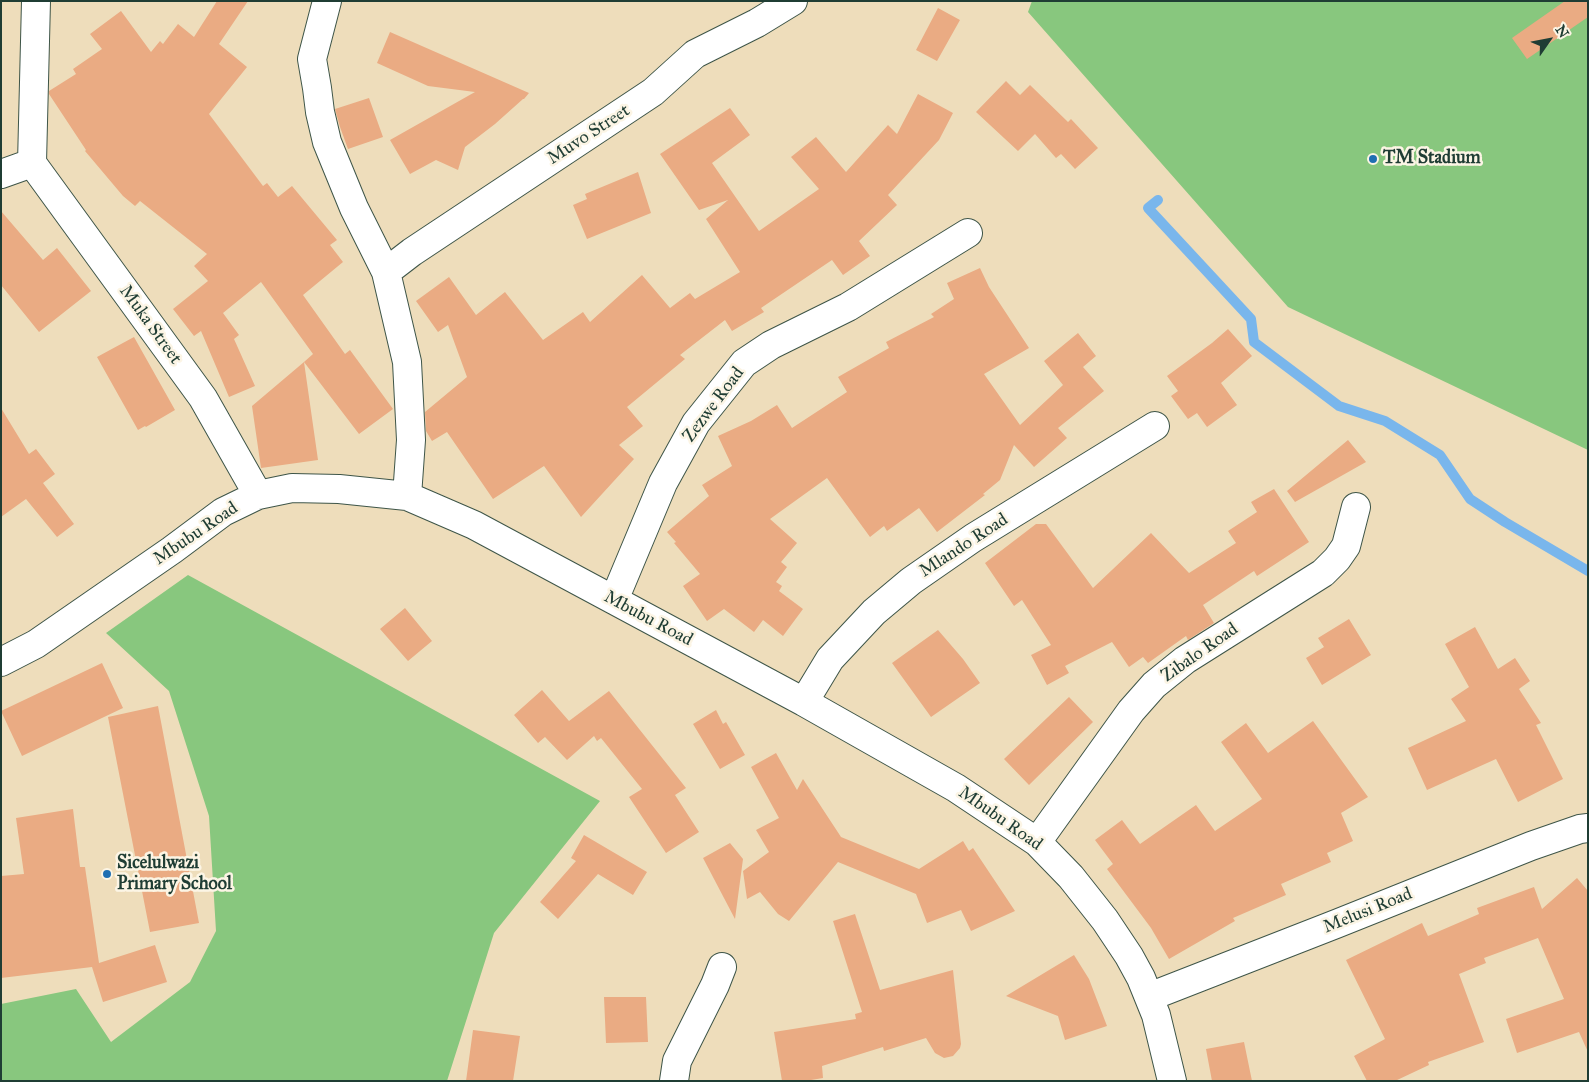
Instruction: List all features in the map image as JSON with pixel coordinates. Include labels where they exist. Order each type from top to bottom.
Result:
[{"type":"street","points":[[1,174],[32,163],[36,1]]},
{"type":"street","points":[[327,1],[312,59],[320,112],[327,142],[354,208],[386,272],[407,362],[411,440],[406,496]]},
{"type":"street","name":"Muvo Street","points":[[386,272],[412,252],[653,92],[695,54],[757,23],[792,1]]},
{"type":"street","name":"Muka Street","points":[[32,163],[203,398],[258,495]]},
{"type":"street","name":"Zezwe Road","points":[[614,600],[663,483],[696,423],[744,363],[771,345],[848,307],[968,233]]},
{"type":"street","name":"Mlando Road","points":[[804,702],[830,659],[874,612],[911,581],[973,538],[1155,426]]},
{"type":"street","name":"Mbubu Road","points":[[1,662],[36,644],[172,550],[223,512],[258,495],[292,488],[339,489],[406,496],[474,525],[804,702],[956,788],[1037,842],[1071,877],[1105,920],[1142,978],[1156,1015],[1172,1081]]},
{"type":"street","name":"Zibalo Road","points":[[1037,842],[1131,711],[1154,685],[1185,660],[1323,573],[1337,559],[1346,546],[1356,507]]},
{"type":"street","name":"Melusi Road","points":[[1149,997],[1531,846],[1588,828]]},
{"type":"street","points":[[674,1081],[677,1060],[715,985],[722,967]]},
{"type":"green space","name":"TM Stadium","points":[[1032,1],[1588,1],[1588,450],[1288,307],[1028,12]]},
{"type":"green space","points":[[188,575],[600,801],[494,933],[447,1081],[1,1081],[1,1004],[76,989],[111,1042],[190,982],[216,931],[209,816],[169,691],[106,633]]},
{"type":"building","points":[[217,1],[248,1],[219,44],[247,67],[209,114],[263,186],[267,183],[278,197],[292,186],[337,240],[330,245],[343,262],[303,295],[345,354],[350,350],[393,409],[359,434],[304,362],[313,354],[261,282],[223,313],[239,335],[234,339],[255,386],[229,397],[201,331],[194,336],[173,309],[208,281],[194,266],[207,254],[140,201],[135,206],[123,196],[85,151],[49,94],[49,91],[76,74],[73,69],[102,49],[90,34],[121,11],[151,52],[160,41],[163,44],[178,24],[194,37]]},
{"type":"building","points":[[1565,1],[1588,1],[1588,17],[1527,59],[1512,38]]},
{"type":"building","points":[[938,8],[960,20],[937,61],[916,50]]},
{"type":"building","points":[[390,32],[529,93],[495,124],[465,147],[458,170],[436,160],[410,174],[390,140],[475,92],[428,86],[377,63]]},
{"type":"building","points":[[1006,81],[1020,95],[1030,85],[1068,122],[1071,119],[1098,148],[1075,169],[1061,154],[1056,158],[1035,134],[1018,151],[976,112]]},
{"type":"building","points":[[918,94],[953,113],[939,140],[888,195],[897,205],[859,241],[870,256],[843,275],[832,260],[761,308],[764,312],[732,331],[725,320],[680,355],[685,359],[627,407],[643,426],[619,445],[634,459],[581,517],[544,466],[493,499],[447,432],[432,441],[426,431],[425,412],[467,377],[448,325],[438,332],[416,301],[449,277],[476,315],[505,292],[543,340],[583,312],[590,322],[642,275],[670,308],[690,293],[695,299],[740,272],[706,219],[728,200],[699,210],[660,154],[730,108],[750,135],[712,163],[759,231],[819,189],[791,157],[816,137],[846,172],[888,125],[897,134]]},
{"type":"building","points":[[369,98],[383,137],[348,149],[335,109]]},
{"type":"building","points":[[638,172],[651,213],[587,239],[573,205],[587,199],[585,194]]},
{"type":"building","points":[[1,211],[43,260],[57,248],[91,291],[39,332],[1,285]]},
{"type":"building","points":[[980,268],[989,287],[1029,348],[984,374],[1020,425],[1063,385],[1044,361],[1078,333],[1096,356],[1083,367],[1104,391],[1058,428],[1067,438],[1034,467],[1014,445],[1000,480],[983,494],[985,495],[937,532],[919,508],[887,531],[884,526],[870,537],[827,478],[770,519],[797,543],[781,562],[787,567],[776,582],[782,586],[779,591],[803,609],[783,636],[763,620],[754,632],[724,609],[707,621],[683,586],[700,574],[667,532],[709,496],[702,485],[732,466],[718,436],[751,421],[777,405],[792,428],[847,392],[838,377],[889,348],[886,342],[934,317],[931,314],[954,299],[947,283]]},
{"type":"building","points":[[1228,329],[1252,356],[1221,383],[1237,405],[1207,427],[1197,413],[1188,419],[1171,396],[1178,391],[1167,376]]},
{"type":"building","points":[[134,337],[175,410],[138,430],[97,357]]},
{"type":"building","points":[[304,362],[318,460],[261,468],[252,406]]},
{"type":"building","points":[[1,408],[29,454],[36,449],[55,474],[43,483],[74,524],[57,537],[26,499],[1,517]]},
{"type":"building","points":[[1348,440],[1366,462],[1295,502],[1287,491]]},
{"type":"building","points":[[1274,489],[1309,542],[1257,576],[1254,571],[1203,605],[1214,623],[1188,640],[1186,636],[1148,663],[1143,657],[1129,667],[1112,642],[1065,666],[1069,673],[1047,685],[1031,655],[1051,645],[1022,600],[1014,606],[985,563],[1036,524],[1046,524],[1093,588],[1151,533],[1189,573],[1236,543],[1228,531],[1257,512],[1251,502]]},
{"type":"building","points":[[405,608],[432,641],[408,661],[380,629]]},
{"type":"building","points":[[1349,619],[1371,655],[1322,685],[1306,658],[1324,647],[1318,638]]},
{"type":"building","points":[[1475,627],[1498,669],[1515,658],[1530,681],[1519,689],[1541,723],[1536,725],[1563,779],[1518,802],[1496,759],[1427,790],[1408,748],[1466,721],[1451,699],[1469,687],[1445,644]]},
{"type":"building","points":[[938,630],[963,659],[980,683],[931,717],[892,663]]},
{"type":"building","points":[[102,663],[123,708],[22,756],[1,711]]},
{"type":"building","points":[[542,690],[569,721],[609,691],[686,788],[675,795],[699,832],[666,853],[629,797],[642,789],[601,738],[597,741],[594,736],[567,760],[545,737],[538,743],[514,715]]},
{"type":"building","points":[[1069,697],[1093,722],[1029,785],[1004,759]]},
{"type":"building","points":[[158,706],[199,923],[150,932],[108,717]]},
{"type":"building","points":[[716,710],[723,724],[726,722],[745,755],[720,769],[693,724]]},
{"type":"building","points":[[1313,721],[1368,797],[1341,813],[1353,841],[1327,853],[1331,862],[1281,884],[1286,895],[1233,918],[1235,921],[1169,959],[1151,928],[1107,869],[1113,864],[1095,840],[1122,820],[1140,844],[1196,805],[1215,831],[1262,799],[1221,742],[1246,723],[1268,753]]},
{"type":"building","points":[[776,753],[797,790],[803,779],[841,837],[919,869],[963,841],[969,851],[973,848],[1015,911],[971,931],[961,910],[927,923],[916,894],[838,862],[789,921],[778,914],[760,892],[747,899],[743,871],[769,852],[756,830],[779,818],[751,767]]},
{"type":"building","points":[[73,809],[80,867],[85,867],[99,963],[155,945],[167,982],[103,1002],[92,967],[1,978],[1,876],[24,874],[16,818]]},
{"type":"building","points":[[584,835],[647,872],[633,895],[598,874],[558,919],[540,902],[576,861],[571,858]]},
{"type":"building","points":[[730,843],[743,859],[735,919],[703,858]]},
{"type":"building","points":[[1577,878],[1588,891],[1588,1052],[1579,1032],[1517,1053],[1506,1019],[1564,999],[1538,938],[1484,958],[1486,963],[1459,974],[1484,1042],[1428,1062],[1429,1065],[1395,1081],[1367,1081],[1354,1056],[1385,1039],[1346,960],[1422,923],[1428,936],[1479,914],[1477,908],[1534,887],[1542,909]]},
{"type":"building","points":[[855,914],[880,990],[953,970],[960,1048],[953,1056],[944,1058],[935,1053],[926,1038],[884,1051],[883,1047],[822,1066],[823,1078],[805,1081],[782,1081],[774,1032],[856,1019],[855,1014],[862,1012],[833,921]]},
{"type":"building","points":[[1074,955],[1089,979],[1107,1026],[1065,1040],[1058,1016],[1006,996]]},
{"type":"building","points":[[604,997],[646,997],[648,1042],[606,1043]]},
{"type":"building","points":[[473,1030],[520,1036],[513,1081],[466,1081]]},
{"type":"building","points":[[1244,1042],[1252,1081],[1212,1081],[1206,1049]]},
{"type":"waterway","points":[[1158,200],[1148,208],[1251,319],[1254,342],[1339,406],[1385,421],[1440,455],[1470,499],[1588,571]]},
{"type":"place","name":"TM Stadium","points":[[1373,159]]},
{"type":"place","name":"Sicelulwazi Primary School","points":[[107,874]]}]
